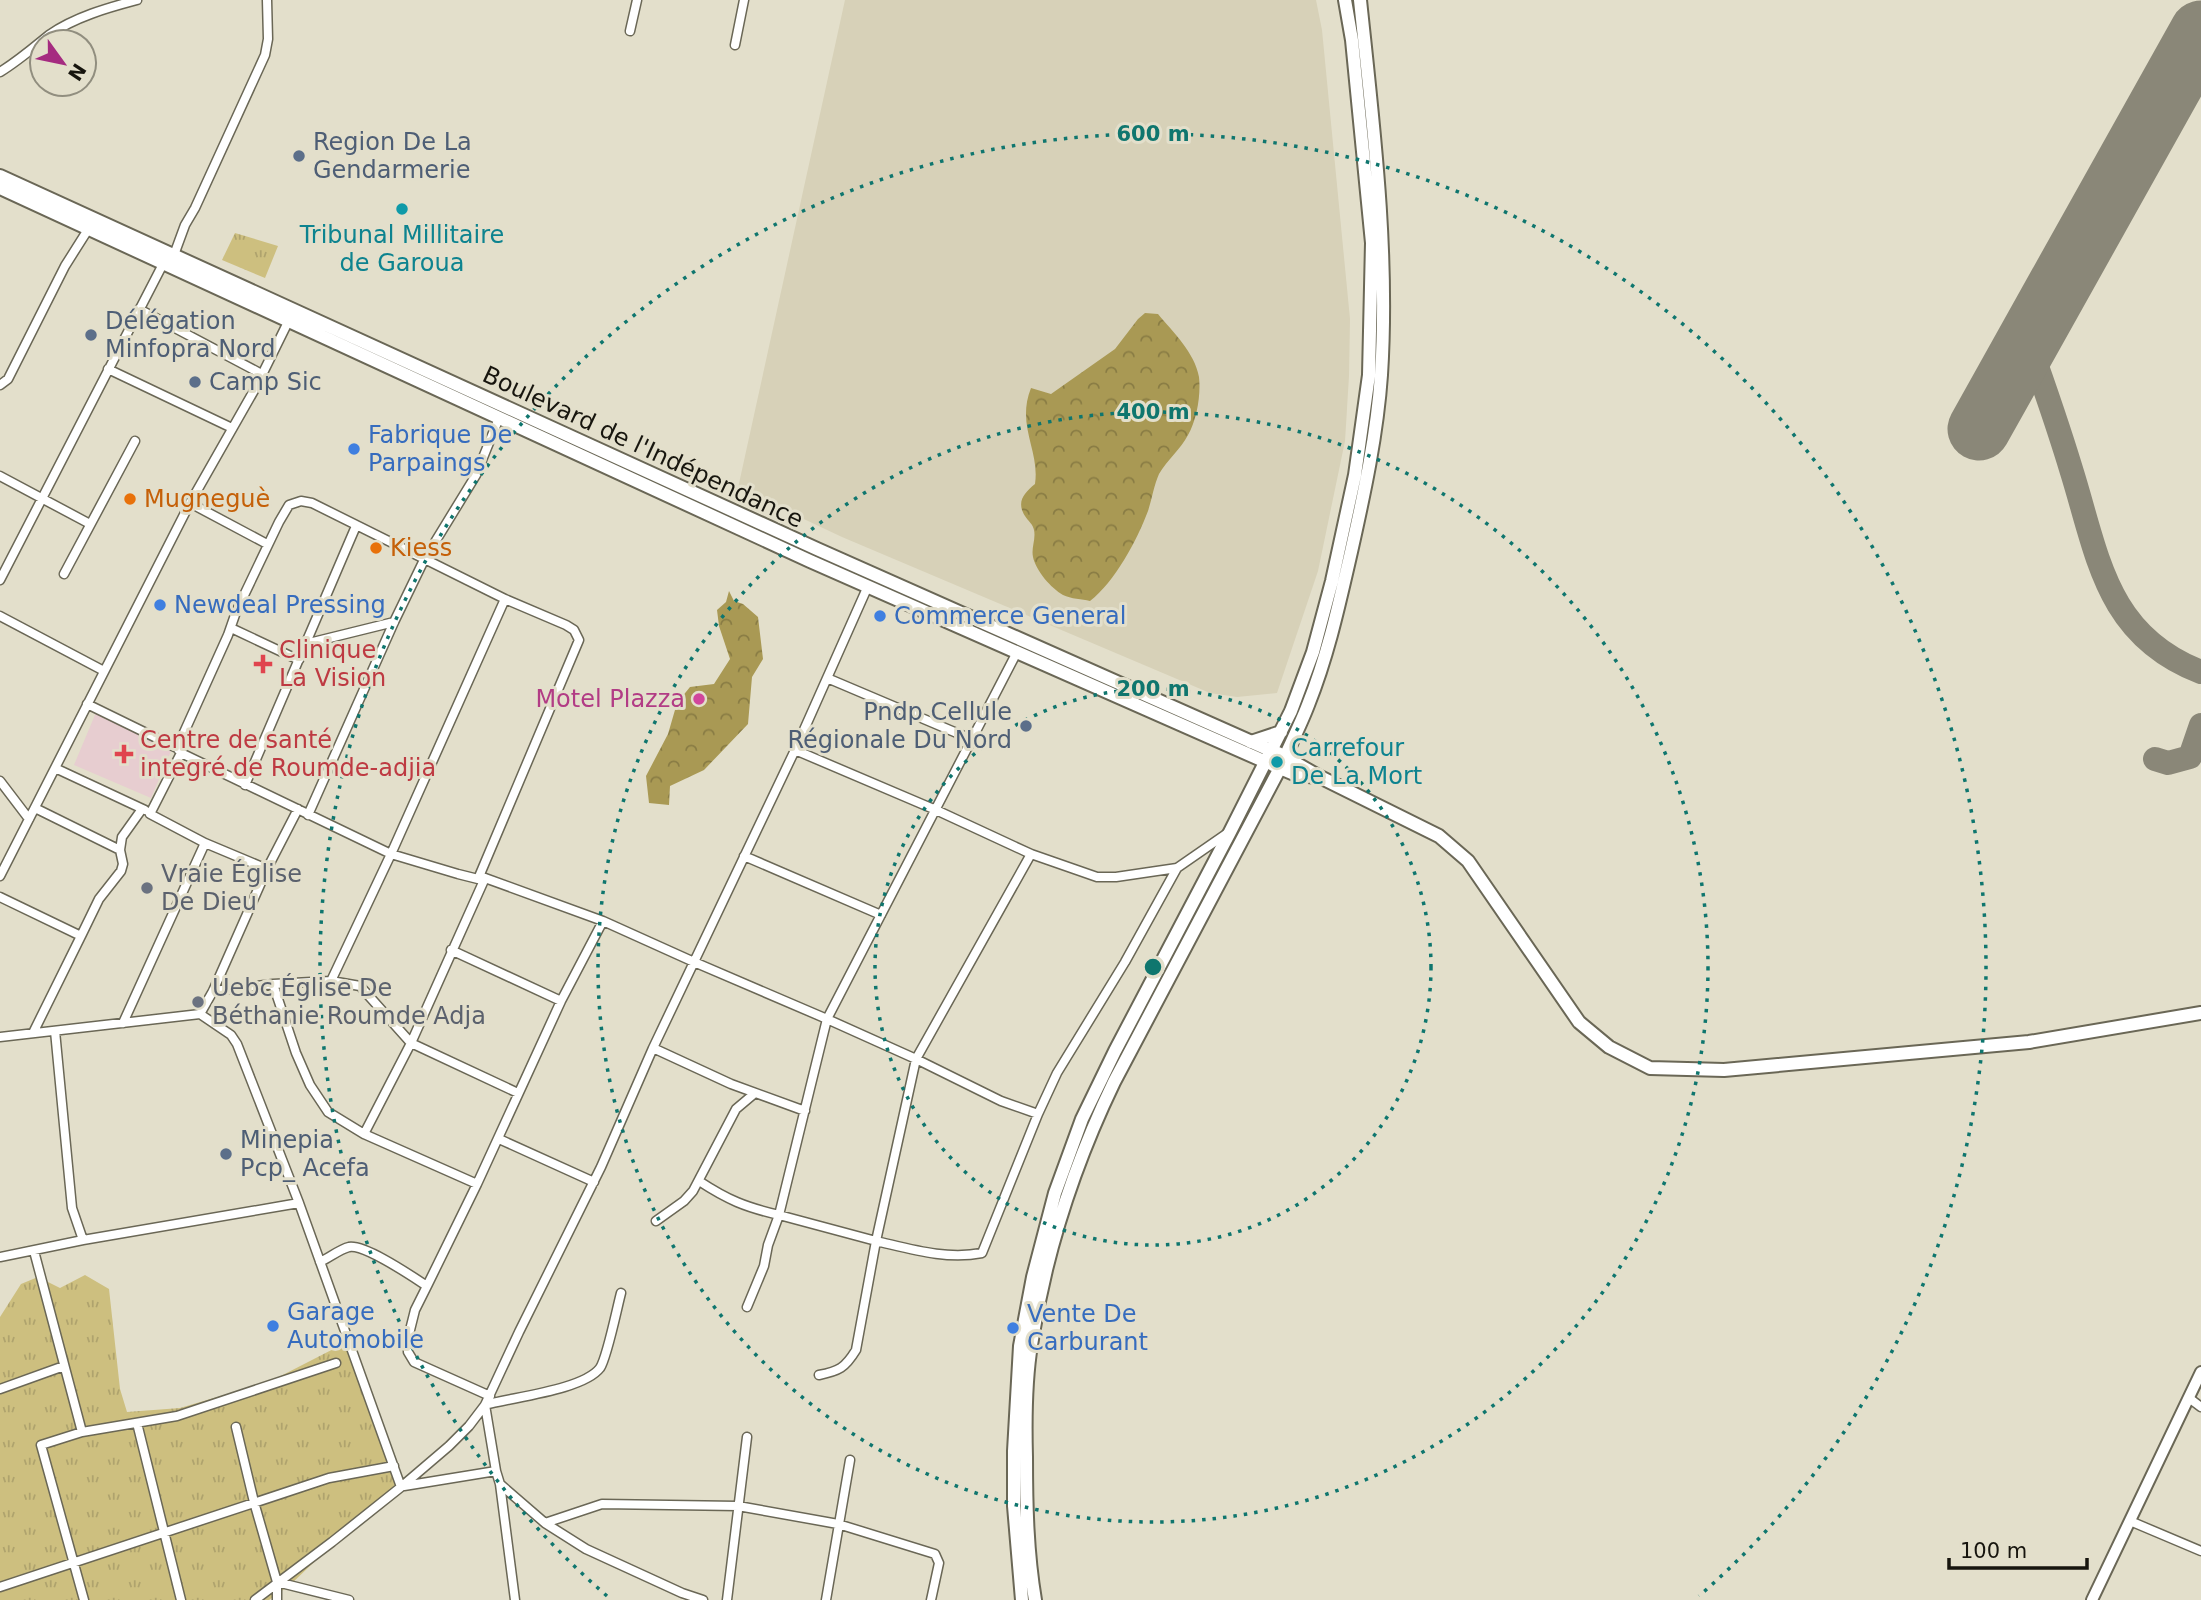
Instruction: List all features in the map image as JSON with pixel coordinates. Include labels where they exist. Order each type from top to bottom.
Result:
[{"type":"main road","points":[[1022,1600],[1014,1493],[1020,1346],[1033,1277],[1055,1193],[1082,1119],[1109,1062],[1291,711],[1313,652],[1355,475],[1369,375],[1372,243],[1352,40],[1345,0]]},
{"type":"main road","points":[[1035,1600],[1030,1571],[1026,1505],[1026,1419],[1031,1346],[1048,1266],[1067,1197],[1094,1124],[1114,1082],[1283,762],[1309,703],[1336,620],[1368,471],[1381,375],[1383,270],[1376,151],[1360,0]]},
{"type":"main road","name":"Boulevard de l'Indépendance","points":[[0,176],[792,538],[1251,742],[1269,756]]},
{"type":"main road","name":"Boulevard de l'Indépendance","points":[[0,188],[868,586],[1017,652],[1269,756]]},
{"type":"main road","points":[[1251,742],[1281,732]]},
{"type":"main road","points":[[1269,756],[1283,762],[1294,774],[1320,777],[1439,836],[1468,861],[1579,1023],[1609,1047],[1650,1068],[1724,1070],[2029,1042],[2201,1013]]},
{"type":"street","points":[[0,72],[26,56],[50,34],[75,21],[137,0]]},
{"type":"street","points":[[174,255],[185,225],[265,55],[268,39],[267,0]]},
{"type":"street","points":[[630,31],[636,0]]},
{"type":"street","points":[[735,45],[744,0]]},
{"type":"street","points":[[0,385],[8,379],[65,266],[89,228]]},
{"type":"street","points":[[0,580],[163,264]]},
{"type":"street","points":[[139,309],[258,372]]},
{"type":"street","points":[[0,876],[190,503],[263,374],[288,322]]},
{"type":"street","points":[[108,369],[232,428]]},
{"type":"street","points":[[308,815],[394,622],[424,560],[476,475],[499,418]]},
{"type":"street","points":[[64,574],[135,442]]},
{"type":"street","points":[[0,476],[90,524]]},
{"type":"street","points":[[33,1033],[99,899],[121,871],[122,836],[146,811],[179,751],[267,544],[289,505],[301,501],[312,503],[505,599],[566,625],[574,630],[579,640],[452,950],[411,1043],[365,1133]]},
{"type":"street","points":[[190,503],[267,544]]},
{"type":"street","points":[[245,785],[356,526]]},
{"type":"street","points":[[255,1600],[401,1487],[449,1446],[485,1405],[594,1182],[653,1048],[795,750],[868,586]]},
{"type":"street","points":[[331,981],[505,599]]},
{"type":"street","points":[[0,616],[104,671]]},
{"type":"street","points":[[305,644],[394,622]]},
{"type":"street","points":[[231,628],[299,660]]},
{"type":"street","points":[[747,1307],[764,1266],[779,1214],[827,1019],[1017,652]]},
{"type":"street","points":[[827,678],[971,739]]},
{"type":"street","points":[[87,705],[245,785],[391,854],[481,878],[604,921],[916,1059],[1001,1101],[1038,1114]]},
{"type":"street","points":[[795,750],[1031,854],[1097,877],[1116,877],[1177,868],[1230,832]]},
{"type":"street","points":[[55,768],[146,811],[205,844],[267,869]]},
{"type":"street","points":[[0,781],[29,819]]},
{"type":"street","points":[[35,808],[120,850]]},
{"type":"street","points":[[200,1013],[267,869],[298,810]]},
{"type":"street","points":[[123,1023],[205,844]]},
{"type":"street","points":[[819,1375],[839,1371],[850,1361],[856,1350],[876,1241],[916,1059],[1031,854]]},
{"type":"street","points":[[744,856],[881,915]]},
{"type":"street","points":[[699,1181],[732,1201],[755,1210],[938,1255],[982,1254],[1057,1073],[1132,951],[1177,868]]},
{"type":"street","points":[[0,897],[81,936]]},
{"type":"street","points":[[490,1396],[414,1362],[408,1352],[410,1325],[561,1002],[604,921]]},
{"type":"street","points":[[452,950],[561,1002]]},
{"type":"street","points":[[213,990],[331,981],[360,986],[411,1043],[518,1093]]},
{"type":"street","points":[[273,984],[296,1053],[317,1099],[328,1112],[365,1133],[477,1184]]},
{"type":"street","points":[[0,1037],[200,1013],[231,1035],[237,1044],[299,1203],[401,1487]]},
{"type":"street","points":[[55,1031],[72,1208],[83,1240]]},
{"type":"street","points":[[653,1048],[731,1084],[805,1111]]},
{"type":"street","points":[[656,1221],[684,1201],[699,1181],[736,1109],[755,1093]]},
{"type":"street","points":[[499,1139],[594,1182]]},
{"type":"street","points":[[0,1257],[299,1203]]},
{"type":"street","points":[[320,1262],[350,1247],[361,1249],[428,1286]]},
{"type":"street","points":[[34,1251],[82,1432]]},
{"type":"street","points":[[485,1405],[566,1387],[588,1378],[601,1367],[621,1293]]},
{"type":"street","points":[[84,1600],[41,1445],[82,1432],[177,1416],[335,1363]]},
{"type":"street","points":[[0,1389],[64,1366]]},
{"type":"street","points":[[2092,1600],[2201,1373]]},
{"type":"street","points":[[2189,1398],[2201,1406]]},
{"type":"street","points":[[485,1405],[500,1484],[515,1600]]},
{"type":"street","points":[[137,1423],[181,1600]]},
{"type":"street","points":[[236,1427],[276,1582],[277,1600]]},
{"type":"street","points":[[727,1600],[747,1437]]},
{"type":"street","points":[[826,1600],[850,1460]]},
{"type":"street","points":[[0,1587],[329,1478],[394,1466]]},
{"type":"street","points":[[401,1487],[496,1471]]},
{"type":"street","points":[[500,1484],[545,1523],[586,1549],[670,1588],[703,1600]]},
{"type":"street","points":[[545,1523],[602,1504],[738,1506],[838,1524],[935,1554],[939,1563],[931,1600]]},
{"type":"street","points":[[2130,1521],[2201,1551]]},
{"type":"street","points":[[276,1582],[349,1600]]},
{"type":"shaded area","points":[[845,0],[1316,0],[1322,30],[1350,319],[1349,376],[1345,441],[1318,571],[1277,693],[1237,697],[1210,693],[842,537],[738,488]]},
{"type":"shaded area","name":"Centre de santé integré de Roumde-adjia","points":[[97,710],[174,744],[151,798],[74,765]]},
{"type":"green space","points":[[235,233],[278,246],[265,278],[222,260]]},
{"type":"green space","points":[[1145,313],[1158,314],[1183,343],[1197,368],[1199,399],[1196,415],[1185,440],[1159,474],[1148,511],[1116,572],[1090,601],[1069,597],[1054,588],[1037,568],[1033,554],[1033,528],[1022,511],[1021,502],[1035,484],[1036,472],[1027,426],[1027,402],[1031,388],[1051,394],[1115,349]]},
{"type":"green space","points":[[729,591],[734,601],[743,604],[758,617],[763,659],[752,677],[748,724],[704,770],[670,786],[669,805],[649,803],[646,776],[668,734],[677,703],[690,687],[714,684],[730,659],[719,626],[717,610],[726,602]]},
{"type":"green space","points":[[85,1275],[109,1289],[120,1389],[127,1412],[180,1408],[271,1381],[349,1341],[399,1481],[290,1585],[269,1600],[0,1600],[0,1317],[21,1284],[38,1277],[60,1288]]},
{"type":"taxiway","points":[[2028,341],[2110,589],[2125,614],[2144,637],[2169,656],[2201,672]]},
{"type":"taxiway","points":[[2155,759],[2168,763],[2190,757],[2201,725]]},
{"type":"runway","points":[[1979,429],[2201,32]]},
{"type":"place","name":"Region De La Gendarmerie","points":[[299,156]]},
{"type":"place","name":"Tribunal Millitaire de Garoua","points":[[402,209]]},
{"type":"place","name":"Délégation Minfopra Nord","points":[[91,335]]},
{"type":"place","name":"Camp Sic","points":[[195,382]]},
{"type":"place","name":"Fabrique De Parpaings","points":[[354,449]]},
{"type":"place","name":"Mugneguè","points":[[130,499]]},
{"type":"place","name":"Kiess","points":[[376,548]]},
{"type":"place","name":"Newdeal Pressing","points":[[160,605]]},
{"type":"place","name":"Commerce General","points":[[880,616]]},
{"type":"place","name":"Clinique La Vision","points":[[263,664]]},
{"type":"place","name":"Motel Plazza","points":[[699,699]]},
{"type":"place","name":"Pndp Cellule Régionale Du Nord","points":[[1026,726]]},
{"type":"place","name":"Centre de santé integré de Roumde-adjia","points":[[124,754]]},
{"type":"place","name":"Carrefour De La Mort","points":[[1277,762]]},
{"type":"place","name":"Vraie Église De Dieu","points":[[147,888]]},
{"type":"place","name":"Uebc Église De Béthanie Roumde Adja","points":[[198,1002]]},
{"type":"place","name":"Minepia Pcp_ Acefa","points":[[226,1154]]},
{"type":"place","name":"Garage Automobile","points":[[273,1326]]},
{"type":"place","name":"Vente De Carburant","points":[[1013,1328]]}]
